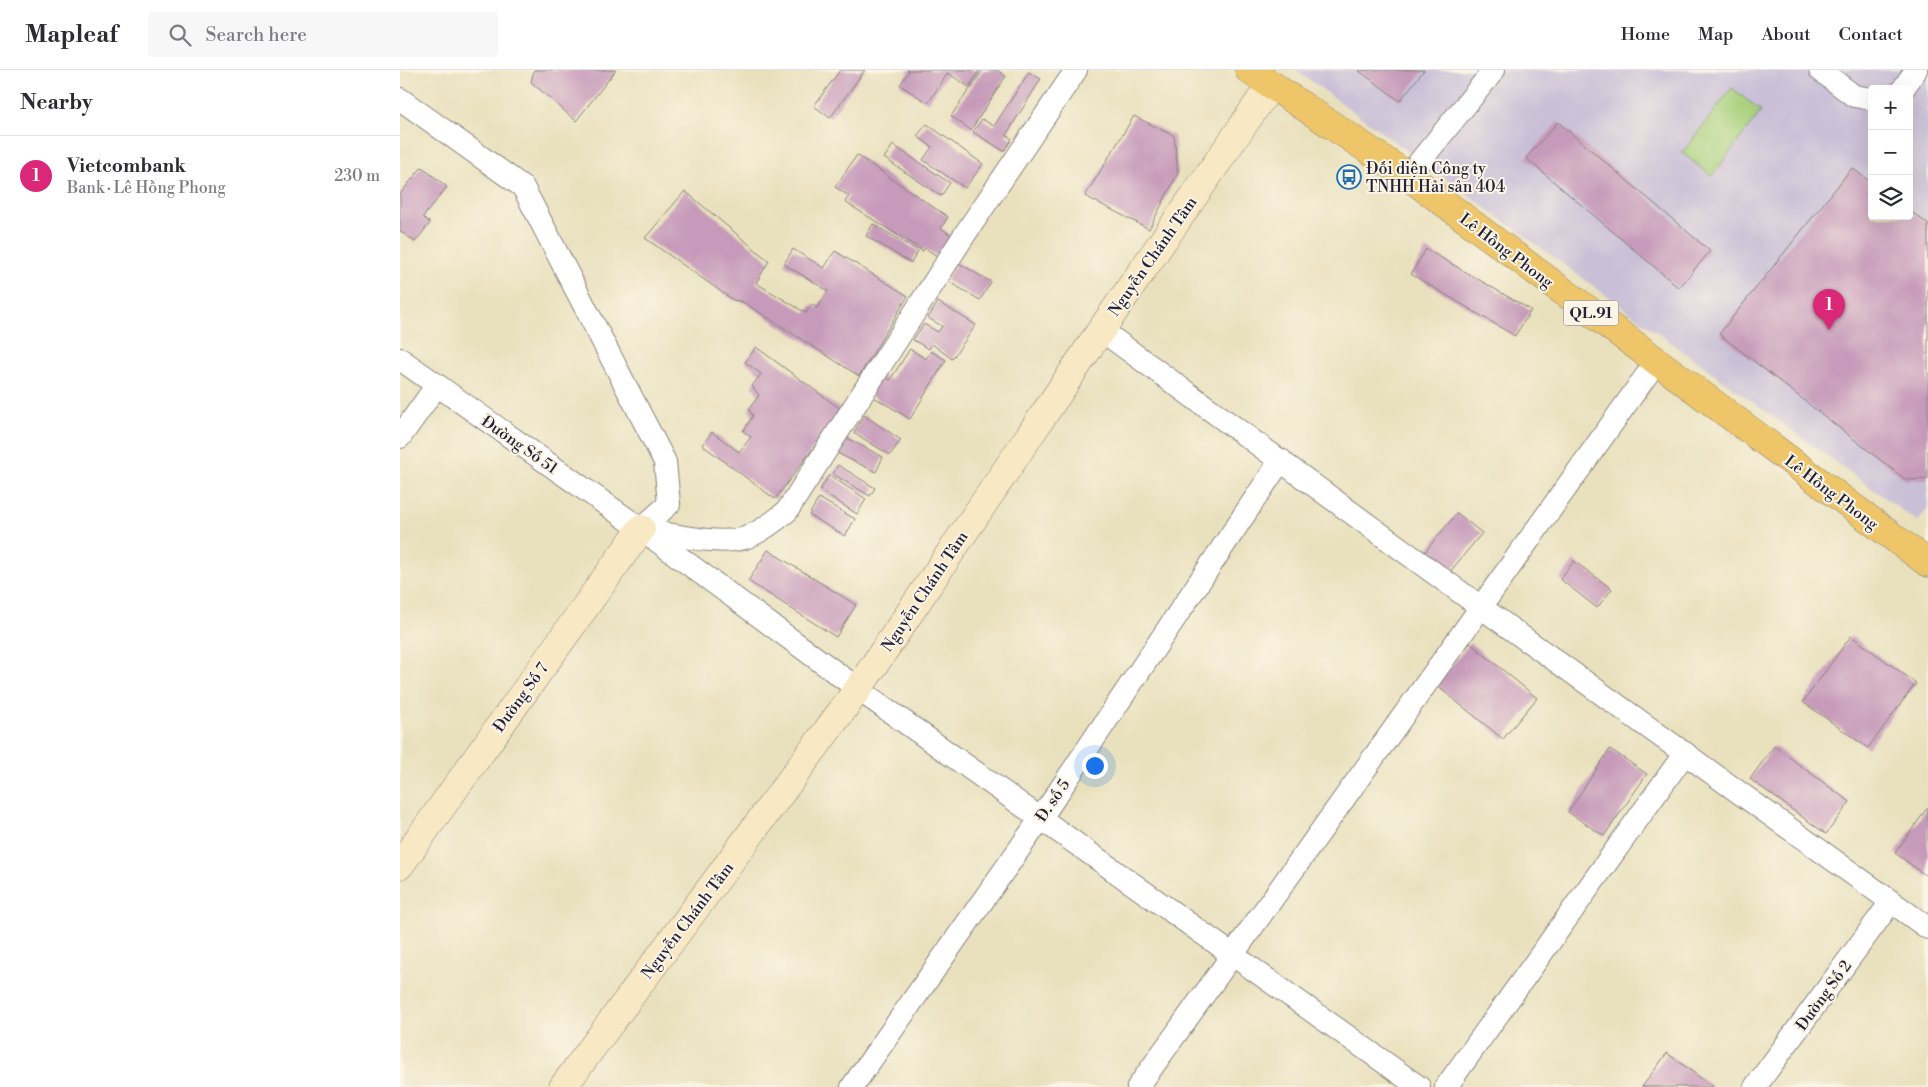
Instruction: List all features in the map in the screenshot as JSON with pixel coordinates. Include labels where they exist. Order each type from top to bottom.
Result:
[{"type":"highway","name":"Lê Hồng Phong","points":[[1249,70],[1408,176],[1928,564]]},
{"type":"street","points":[[641,529],[715,540],[743,538],[767,527],[787,511],[965,234],[1076,70]]},
{"type":"street","points":[[1408,176],[1494,70]]},
{"type":"street","points":[[1820,70],[1854,96],[1868,98]]},
{"type":"street","points":[[1905,85],[1916,70]]},
{"type":"street","name":"Nguyễn Chánh Tâm","points":[[563,1087],[858,689],[1101,330],[1271,85]]},
{"type":"street","points":[[400,99],[523,188],[665,462],[669,504],[641,529]]},
{"type":"street","points":[[1101,330],[1482,608],[1928,928]]},
{"type":"street","name":"Đường Số 51","points":[[400,359],[641,529],[858,689],[1419,1087]]},
{"type":"street","points":[[1138,1087],[1656,362]]},
{"type":"street","points":[[400,437],[437,385]]},
{"type":"street","name":"Đ. số 5","points":[[852,1087],[1041,818],[1281,460]]},
{"type":"street","name":"Đường Số 7","points":[[400,865],[641,529]]},
{"type":"street","points":[[1446,1087],[1685,753]]},
{"type":"street","name":"Đường Số 2","points":[[1755,1087],[1891,902]]},
{"type":"shaded area","points":[[1296,70],[1928,70],[1928,507],[1918,522]]},
{"type":"green space","points":[[1732,88],[1761,111],[1712,176],[1682,153]]},
{"type":"building","points":[[534,70],[616,70],[576,121],[531,82]]},
{"type":"building","points":[[840,70],[865,70],[830,118],[814,106]]},
{"type":"building","points":[[907,70],[980,70],[969,87],[948,73],[928,103],[900,85],[909,71]]},
{"type":"building","points":[[983,70],[997,70],[1006,76],[971,130],[951,116]]},
{"type":"building","points":[[1358,70],[1424,70],[1400,101]]},
{"type":"building","points":[[1029,72],[1041,79],[1006,135],[1012,139],[1004,151],[973,132],[982,119],[994,126]]},
{"type":"building","points":[[1134,116],[1174,136],[1178,173],[1149,229],[1085,196]]},
{"type":"building","points":[[1558,122],[1710,251],[1679,288],[1526,158]]},
{"type":"building","points":[[927,124],[983,164],[965,188],[923,160],[932,147],[917,136]]},
{"type":"building","points":[[893,145],[950,183],[941,196],[884,158]]},
{"type":"building","points":[[857,155],[948,217],[941,228],[954,237],[940,258],[925,248],[923,251],[845,202],[849,196],[835,187]]},
{"type":"building","points":[[422,167],[447,187],[423,217],[430,223],[415,242],[400,231],[400,194]]},
{"type":"building","points":[[1852,168],[1868,180],[1868,220],[1913,220],[1913,213],[1928,224],[1928,479],[1906,480],[1719,334]]},
{"type":"building","points":[[685,191],[769,261],[756,283],[806,313],[812,304],[817,308],[828,291],[784,264],[793,249],[824,268],[835,251],[908,296],[859,376],[743,302],[733,300],[645,238]]},
{"type":"building","points":[[873,224],[918,251],[911,263],[866,236]]},
{"type":"building","points":[[1426,249],[1531,310],[1515,336],[1411,274]]},
{"type":"building","points":[[957,262],[991,282],[980,300],[946,280]]},
{"type":"building","points":[[938,302],[976,325],[952,359],[932,344],[929,349],[913,340],[924,324],[938,332],[942,326],[928,318]]},
{"type":"building","points":[[756,347],[842,410],[775,499],[702,445],[712,432],[739,452],[751,437],[743,431],[753,416],[749,409],[759,395],[752,386],[761,374],[745,362]]},
{"type":"building","points":[[910,349],[926,359],[931,351],[946,360],[910,419],[869,394],[881,375],[890,380]]},
{"type":"building","points":[[864,415],[901,440],[890,455],[854,433]]},
{"type":"building","points":[[845,437],[883,457],[876,472],[837,453]]},
{"type":"building","points":[[838,465],[875,488],[870,496],[833,474]]},
{"type":"building","points":[[829,475],[866,499],[857,514],[820,490]]},
{"type":"building","points":[[819,498],[855,519],[845,536],[809,515]]},
{"type":"building","points":[[1457,513],[1482,533],[1449,573],[1424,553]]},
{"type":"building","points":[[768,550],[856,605],[836,637],[748,581]]},
{"type":"building","points":[[1574,561],[1612,589],[1597,608],[1560,579]]},
{"type":"building","points":[[1851,636],[1916,683],[1868,748],[1803,702]]},
{"type":"building","points":[[1470,643],[1537,698],[1503,739],[1436,685]]},
{"type":"building","points":[[1774,746],[1850,802],[1826,834],[1750,779]]},
{"type":"building","points":[[1610,749],[1647,774],[1604,836],[1568,812]]},
{"type":"building","points":[[1928,807],[1928,877],[1895,853]]},
{"type":"building","points":[[1667,1053],[1713,1087],[1642,1087]]},
{"type":"place","name":"Đối diện Công ty TNHH Hải sản 404","points":[[1349,177]]},
{"type":"place","name":"Vietcombank","points":[[1829,330]]}]
